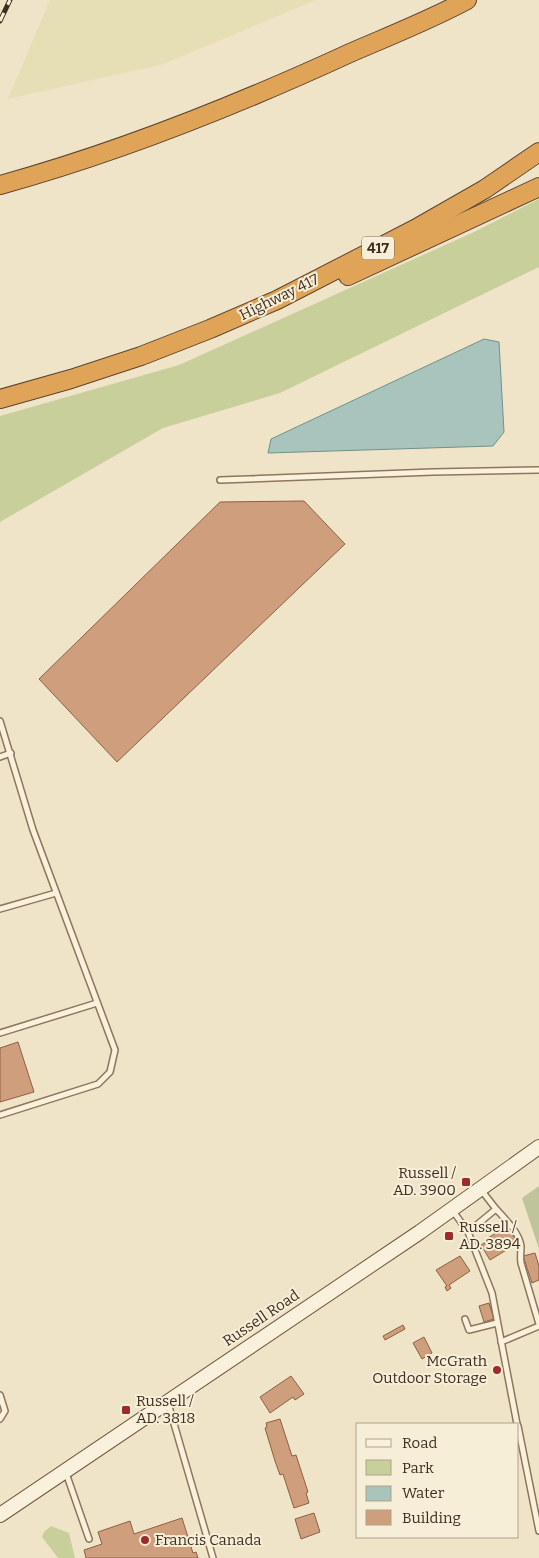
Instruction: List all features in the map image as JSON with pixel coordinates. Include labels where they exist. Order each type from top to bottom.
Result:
[{"type":"highway","points":[[0,185],[45,172],[228,107],[467,0]]},
{"type":"highway","name":"Highway 417","points":[[0,399],[71,379],[141,356],[277,300],[485,190],[539,152]]},
{"type":"highway","points":[[210,329],[325,287],[539,188]]},
{"type":"main road","name":"Russell Road","points":[[0,1515],[451,1209],[539,1147]]},
{"type":"lane","points":[[220,480],[424,472],[539,470]]},
{"type":"lane","points":[[0,721],[33,830],[115,1050],[110,1072],[98,1084],[0,1116]]},
{"type":"lane","points":[[0,757],[11,754]]},
{"type":"lane","points":[[0,910],[56,893]]},
{"type":"lane","points":[[0,1034],[97,1003]]},
{"type":"lane","points":[[480,1189],[512,1228],[521,1246],[521,1263],[539,1325],[501,1342]]},
{"type":"lane","points":[[451,1209],[468,1232],[492,1293],[518,1423]]},
{"type":"lane","points":[[468,1232],[496,1209]]},
{"type":"lane","points":[[465,1319],[469,1330],[497,1323]]},
{"type":"lane","points":[[0,1395],[5,1412],[0,1419]]},
{"type":"lane","points":[[168,1401],[214,1558]]},
{"type":"lane","points":[[519,1430],[539,1531]]},
{"type":"lane","points":[[65,1470],[89,1539]]},
{"type":"shaded area","points":[[50,0],[316,0],[164,64],[8,99]]},
{"type":"green space","points":[[539,199],[539,267],[280,393],[163,428],[0,522],[0,416],[179,365],[474,232]]},
{"type":"green space","points":[[539,1186],[539,1249],[522,1198]]},
{"type":"green space","points":[[51,1526],[69,1533],[75,1558],[58,1558],[42,1537],[44,1532]]},
{"type":"water","points":[[484,339],[499,342],[504,432],[493,446],[268,453],[271,439]]},
{"type":"building","points":[[304,501],[345,544],[117,762],[39,679],[220,502]]},
{"type":"building","points":[[18,1042],[34,1092],[0,1102],[0,1048]]},
{"type":"building","points":[[507,1226],[518,1243],[490,1260],[481,1245],[489,1240],[488,1238]]},
{"type":"building","points":[[535,1253],[539,1266],[539,1280],[532,1283],[523,1256]]},
{"type":"building","points":[[460,1256],[470,1271],[449,1285],[451,1288],[447,1291],[445,1287],[447,1286],[436,1270]]},
{"type":"building","points":[[489,1303],[494,1319],[484,1322],[479,1306]]},
{"type":"building","points":[[403,1325],[405,1329],[385,1340],[383,1336]]},
{"type":"building","points":[[424,1337],[432,1353],[422,1359],[413,1343]]},
{"type":"building","points":[[291,1376],[304,1394],[295,1400],[293,1397],[270,1413],[260,1397]]},
{"type":"building","points":[[280,1419],[292,1456],[296,1455],[308,1492],[306,1493],[309,1503],[294,1508],[283,1474],[280,1475],[265,1428],[267,1427],[266,1423]]},
{"type":"building","points":[[314,1513],[320,1532],[301,1539],[295,1519]]},
{"type":"building","name":"Francis Canada","points":[[182,1518],[193,1553],[196,1552],[198,1558],[86,1558],[84,1550],[102,1544],[98,1532],[130,1521],[134,1534]]},
{"type":"railway","points":[[0,21],[10,0]]},
{"type":"place","name":"Russell / AD. 3900","points":[[466,1182]]},
{"type":"place","name":"Russell / AD. 3894","points":[[449,1236]]},
{"type":"place","name":"McGrath Outdoor Storage","points":[[497,1370]]},
{"type":"place","name":"Russell / AD. 3818","points":[[126,1410]]},
{"type":"place","name":"Francis Canada","points":[[145,1540]]}]
